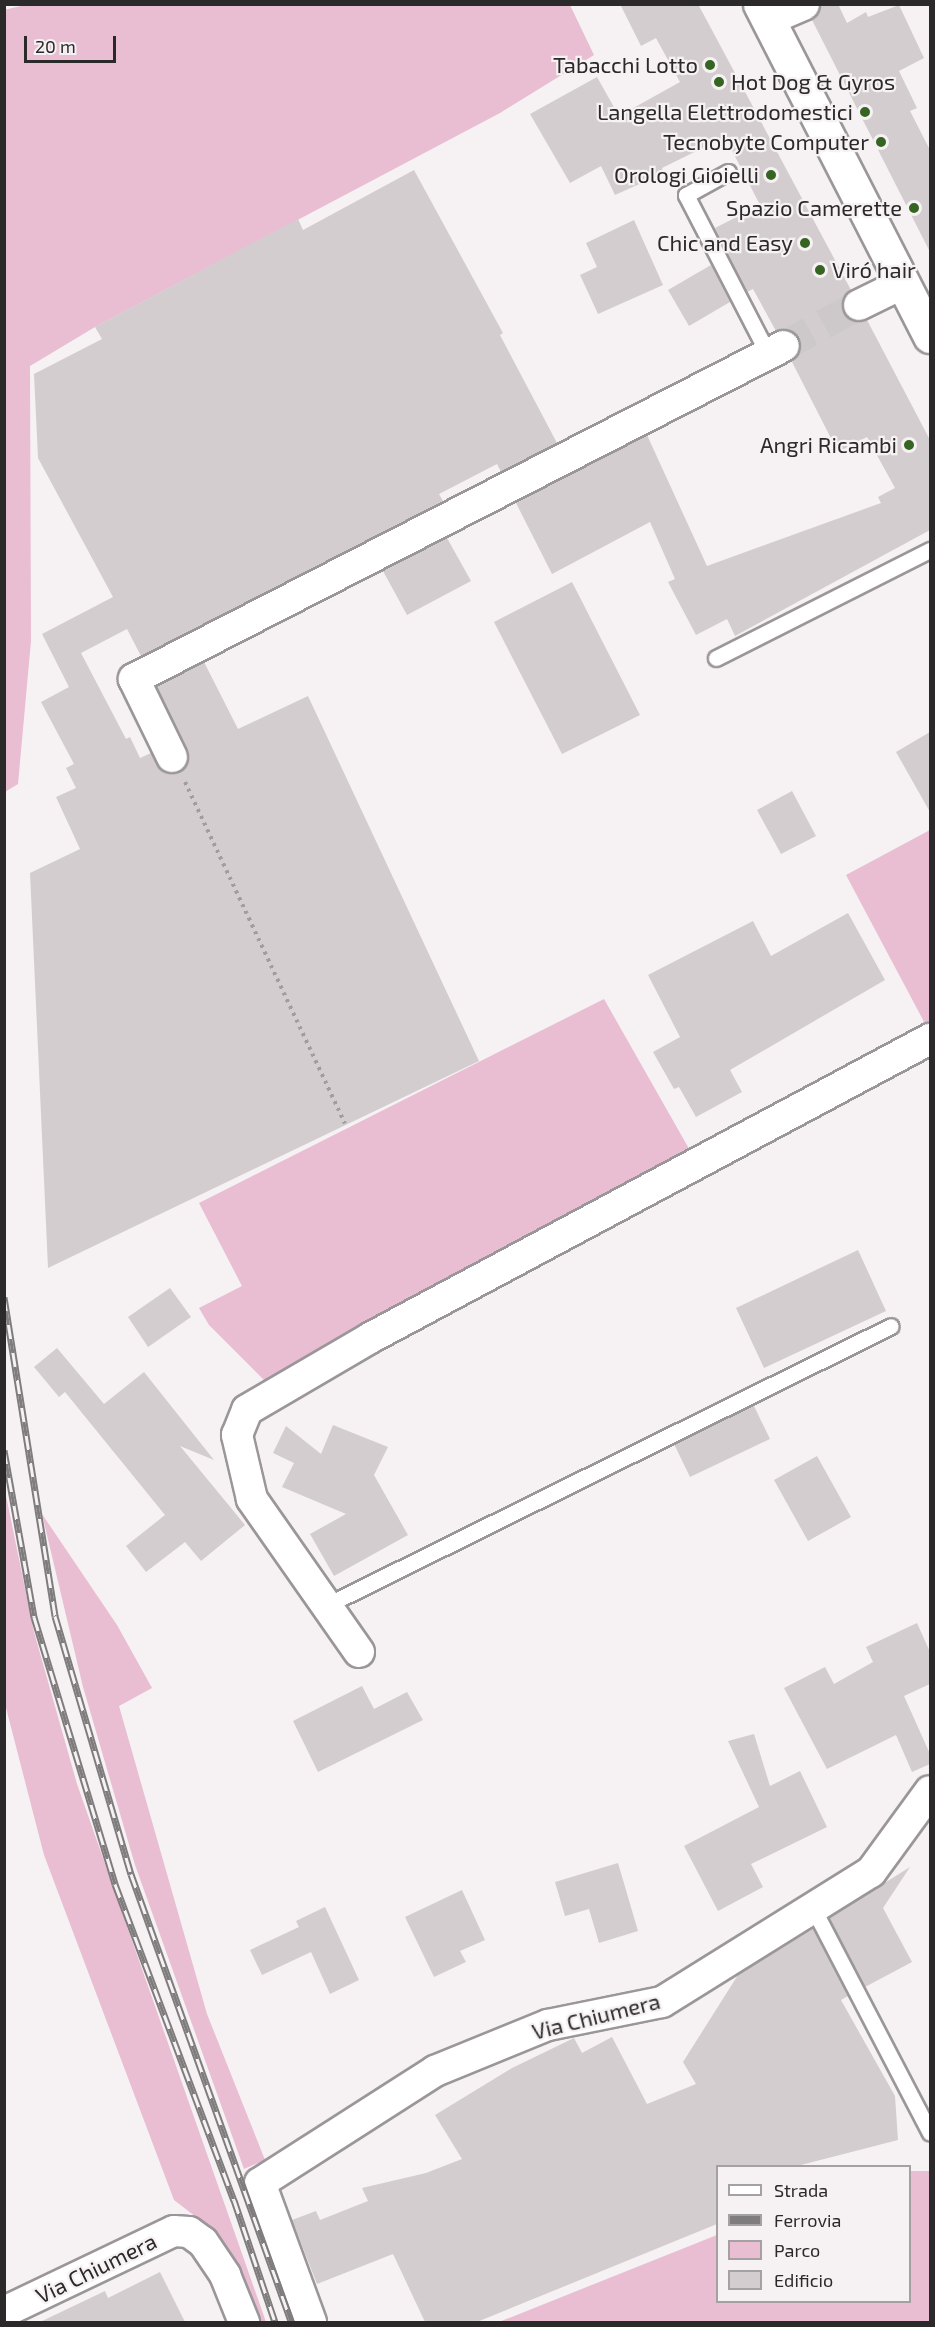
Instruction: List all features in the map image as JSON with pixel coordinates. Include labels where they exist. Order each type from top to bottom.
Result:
[{"type":"main road","points":[[764,12],[930,336]]},
{"type":"street","points":[[764,12],[804,5]]},
{"type":"street","points":[[859,305],[903,283]]},
{"type":"street","points":[[172,757],[134,679],[776,350]]},
{"type":"street","points":[[359,1652],[252,1499],[237,1435],[248,1410],[370,1338],[930,1039]]},
{"type":"street","name":"Via Chiumera","points":[[311,2322],[260,2183],[435,2071],[548,2025],[662,2002],[814,1910],[871,1872],[930,1791]]},
{"type":"street","name":"Via Chiumera","points":[[4,2312],[174,2230],[189,2232],[203,2242],[225,2275],[244,2322]]},
{"type":"lane","points":[[728,172],[686,195],[776,350]]},
{"type":"lane","points":[[717,658],[930,550]]},
{"type":"lane","points":[[325,1605],[891,1326]]},
{"type":"lane","points":[[814,1910],[930,2133]]},
{"type":"path","points":[[172,757],[345,1123]]},
{"type":"green space","points":[[25,5],[570,5],[594,55],[500,113],[95,327],[30,366],[31,641],[18,784],[5,792],[4,10]]},
{"type":"green space","points":[[930,830],[930,1033],[846,875]]},
{"type":"green space","points":[[604,999],[692,1154],[265,1381],[209,1325],[199,1308],[242,1286],[199,1203]]},
{"type":"green space","points":[[4,1486],[34,1632],[77,1784],[266,2322],[256,2322],[233,2266],[204,2223],[174,2200],[44,1855],[5,1704]]},
{"type":"green space","points":[[42,1514],[117,1625],[152,1688],[119,1706],[207,2014],[265,2160],[244,2169],[135,1865],[83,1687]]},
{"type":"green space","points":[[911,2171],[930,2171],[930,2322],[499,2322],[716,2235],[716,2303],[911,2303]]},
{"type":"building","points":[[620,4],[698,4],[851,290],[842,303],[844,313],[857,322],[867,320],[930,440],[930,530],[735,636],[727,619],[696,635],[668,582],[675,579],[650,522],[552,574],[516,503],[647,435],[707,566],[881,503],[878,497],[895,488],[867,437],[838,452],[792,362],[801,347],[799,338],[785,329],[776,331],[753,289],[747,292],[728,255],[715,228],[760,205],[725,137],[662,168],[664,173],[615,195],[601,166],[570,183],[530,114],[597,77],[619,116],[680,82],[656,38],[641,46]]},
{"type":"building","points":[[821,4],[838,4],[847,23],[866,12],[868,17],[899,5],[924,58],[899,71],[917,108],[910,111],[930,150],[930,252],[812,20]]},
{"type":"building","points":[[414,170],[503,333],[500,335],[557,443],[501,472],[497,464],[439,494],[443,501],[141,656],[127,629],[81,653],[126,739],[130,737],[140,758],[151,753],[162,771],[170,774],[180,772],[189,758],[157,687],[204,662],[238,729],[308,696],[479,1061],[48,1268],[30,873],[80,849],[56,797],[76,788],[66,768],[74,764],[41,702],[69,687],[42,634],[113,597],[38,458],[34,374],[102,339],[95,327],[298,219],[303,230]]},
{"type":"building","points":[[634,220],[663,285],[598,314],[580,275],[597,267],[586,243]]},
{"type":"building","points":[[711,265],[730,302],[689,326],[668,290]]},
{"type":"building","points":[[447,538],[471,581],[407,615],[383,571]]},
{"type":"building","points":[[572,582],[640,715],[562,754],[494,622]]},
{"type":"building","points":[[930,732],[930,812],[896,752]]},
{"type":"building","points":[[792,791],[816,836],[781,854],[757,810]]},
{"type":"building","points":[[848,913],[885,980],[730,1070],[742,1092],[696,1117],[679,1087],[674,1089],[653,1052],[680,1037],[648,975],[753,921],[771,956]]},
{"type":"building","points":[[858,1250],[886,1311],[764,1368],[736,1308]]},
{"type":"building","points":[[170,1288],[191,1317],[148,1347],[128,1317]]},
{"type":"building","points":[[57,1348],[104,1404],[144,1372],[214,1460],[180,1446],[245,1525],[201,1561],[185,1542],[146,1572],[126,1546],[165,1515],[65,1392],[59,1397],[34,1367]]},
{"type":"building","points":[[754,1406],[770,1439],[690,1477],[674,1444]]},
{"type":"building","points":[[333,1425],[388,1447],[374,1475],[408,1535],[334,1576],[310,1534],[346,1514],[282,1487],[294,1463],[273,1453],[286,1426],[321,1454]]},
{"type":"building","points":[[817,1456],[851,1517],[808,1541],[774,1480]]},
{"type":"building","points":[[917,1623],[930,1652],[930,1684],[904,1696],[930,1754],[930,1764],[912,1772],[896,1735],[827,1769],[784,1688],[825,1667],[834,1684],[873,1662],[866,1647]]},
{"type":"building","points":[[362,1686],[374,1709],[407,1692],[423,1720],[318,1772],[293,1721]]},
{"type":"building","points":[[754,1734],[770,1786],[800,1771],[827,1827],[751,1864],[763,1887],[718,1911],[684,1846],[759,1807],[728,1741]]},
{"type":"building","points":[[618,1863],[638,1931],[599,1943],[589,1909],[565,1916],[555,1882]]},
{"type":"building","points":[[910,1867],[883,1908],[912,1962],[865,1987],[829,1918]]},
{"type":"building","points":[[462,1890],[485,1940],[460,1951],[466,1962],[434,1977],[405,1917]]},
{"type":"building","points":[[325,1907],[359,1980],[330,1994],[311,1952],[262,1975],[250,1950],[299,1927],[296,1921]]},
{"type":"building","points":[[813,1929],[848,1996],[841,2000],[895,2096],[898,2140],[801,2165],[716,2165],[716,2224],[477,2322],[425,2322],[393,2254],[317,2284],[292,2220],[316,2211],[320,2220],[368,2201],[362,2188],[426,2173],[462,2159],[435,2115],[512,2068],[574,2038],[582,2053],[612,2037],[647,2104],[696,2084],[683,2062],[738,1975]]},
{"type":"building","points":[[160,2272],[185,2322],[40,2322],[105,2291],[108,2298]]},
{"type":"tunnel","points":[[784,346],[859,305]]},
{"type":"railway","points":[[4,1297],[55,1616],[131,1874],[291,2322]]},
{"type":"railway","points":[[4,1450],[34,1617],[115,1884],[234,2200],[275,2322]]},
{"type":"place","name":"Tabacchi Lotto","points":[[710,65]]},
{"type":"place","name":"Hot Dog & Gyros","points":[[719,82]]},
{"type":"place","name":"Langella Elettrodomestici","points":[[865,112]]},
{"type":"place","name":"Tecnobyte Computer","points":[[881,142]]},
{"type":"place","name":"Orologi Gioielli","points":[[771,175]]},
{"type":"place","name":"Spazio Camerette","points":[[914,208]]},
{"type":"place","name":"Chic and Easy","points":[[805,243]]},
{"type":"place","name":"Viró hair","points":[[820,270]]},
{"type":"place","name":"Angri Ricambi","points":[[909,445]]}]
